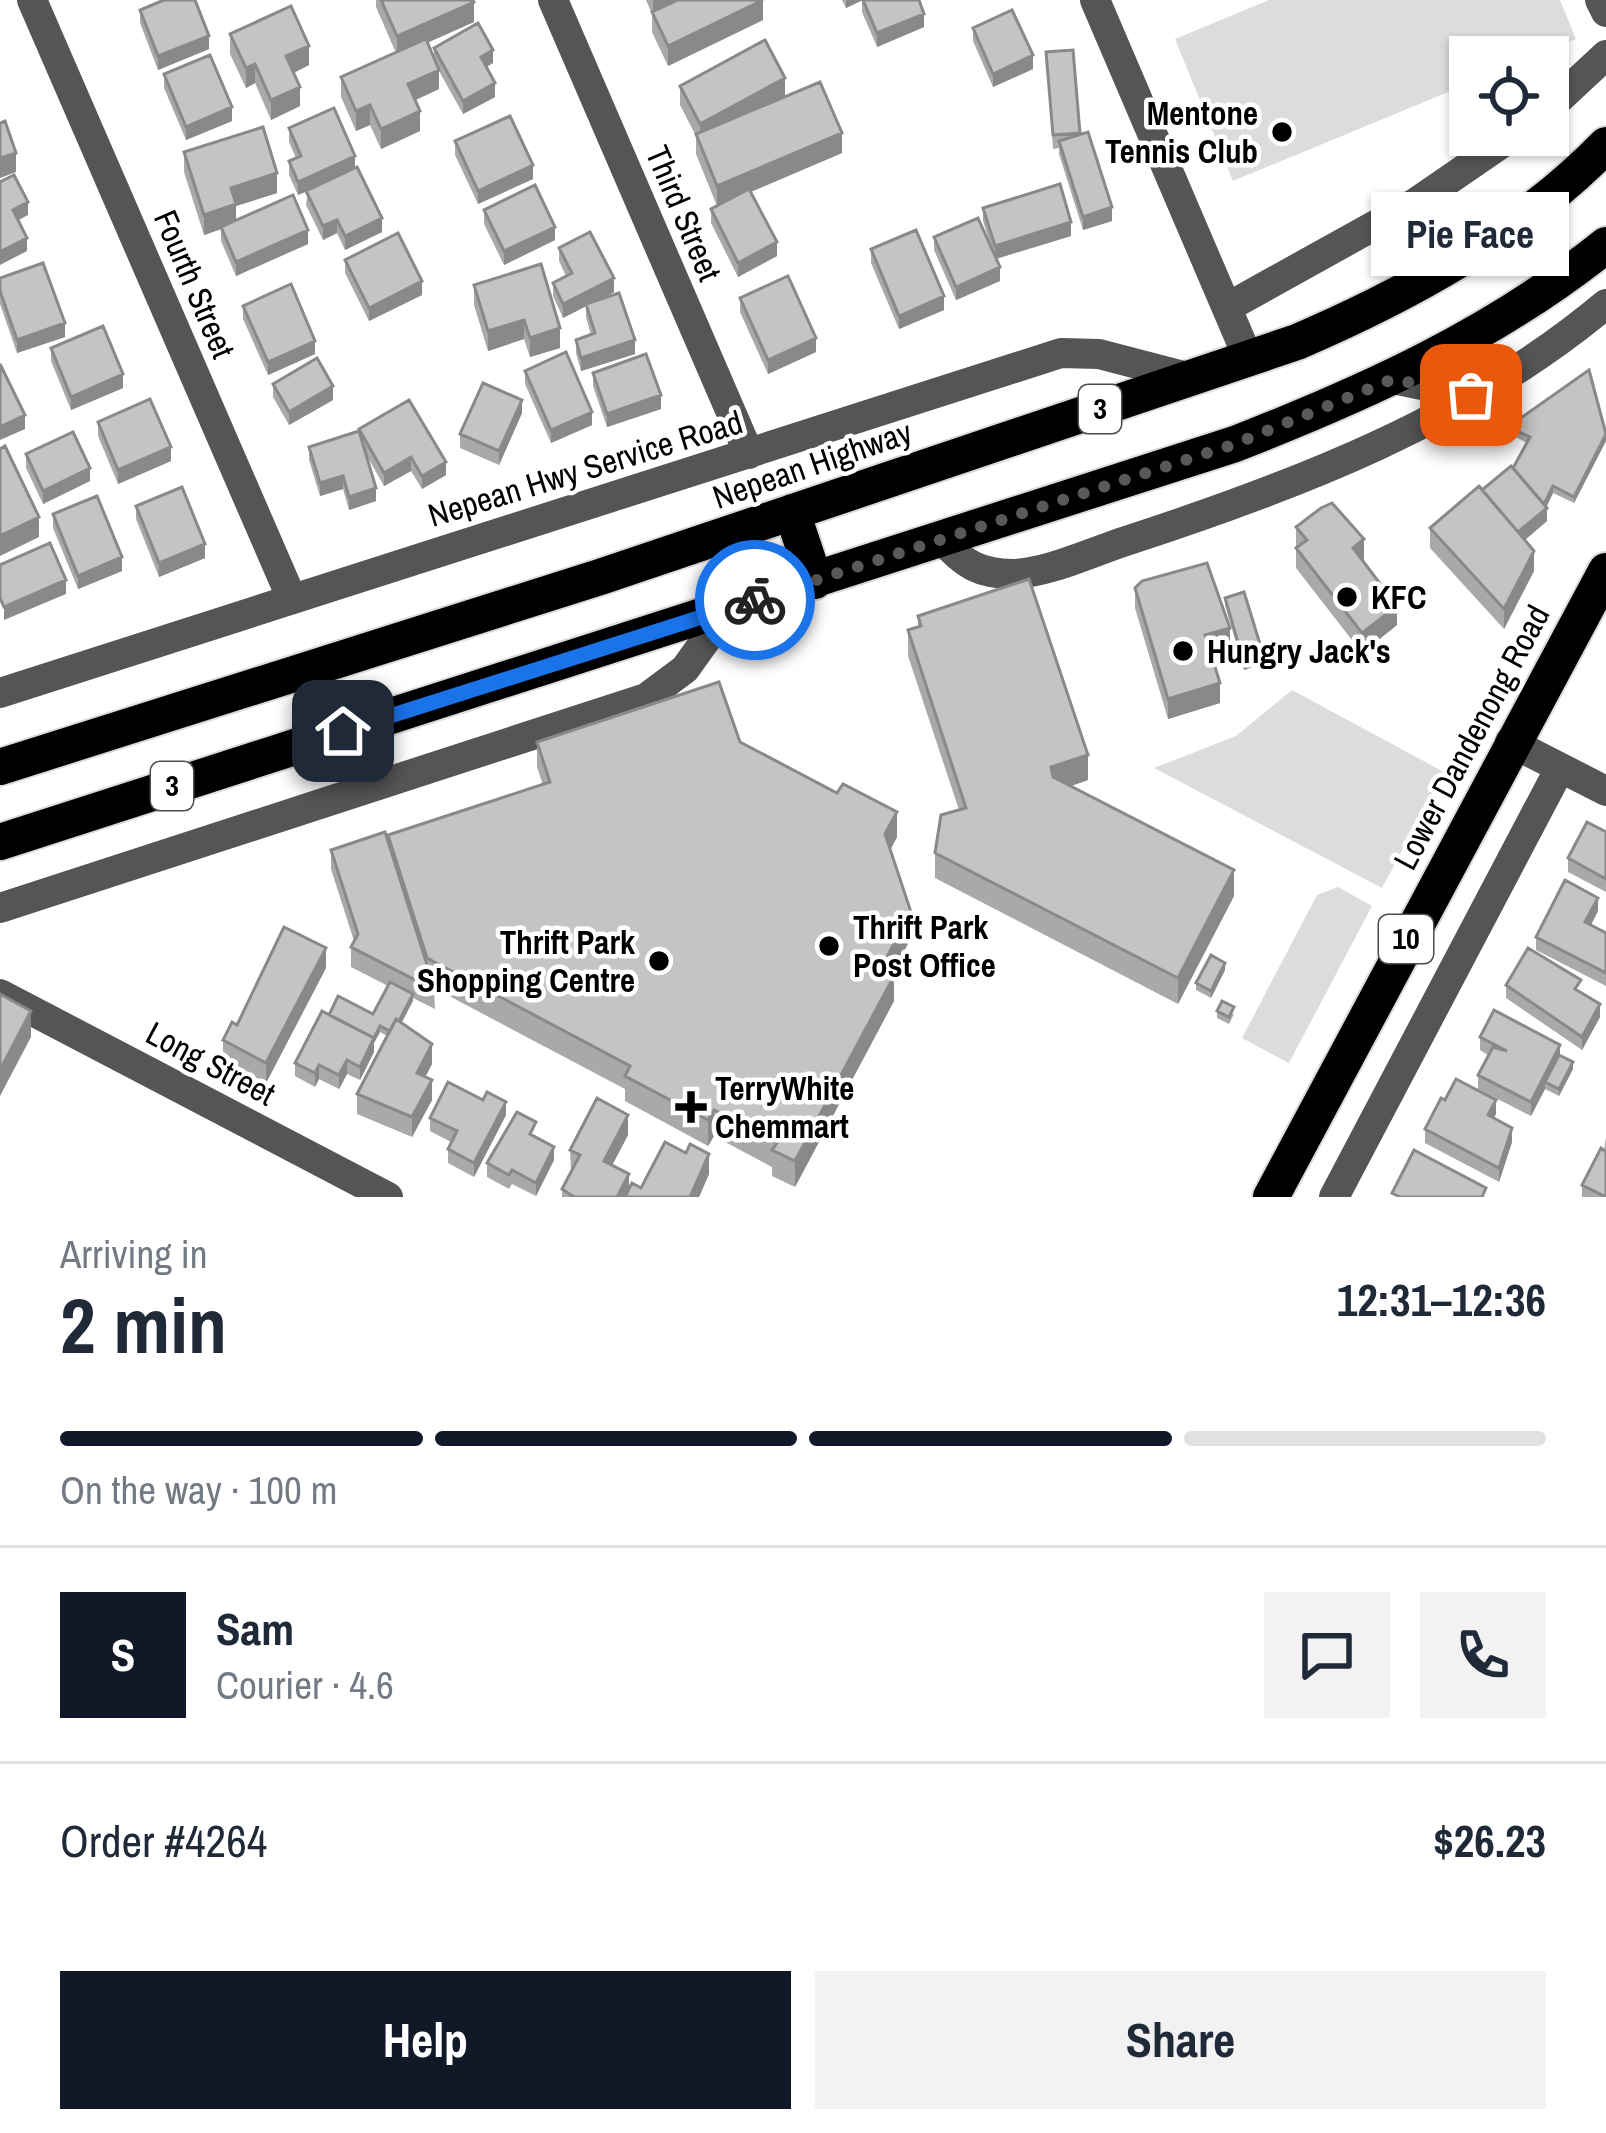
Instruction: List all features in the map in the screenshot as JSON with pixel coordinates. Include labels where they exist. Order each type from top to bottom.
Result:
[{"type":"highway","name":"Nepean Highway","points":[[0,767],[1249,360],[1375,308],[1465,255],[1540,206],[1606,145]]},
{"type":"highway","name":"3","points":[[0,842],[1235,444],[1393,379],[1520,308],[1606,245]]},
{"type":"highway","points":[[792,512],[815,581]]},
{"type":"highway","name":"Lower Dandenong Road","points":[[1271,1197],[1510,742],[1606,571]]},
{"type":"street","name":"Fourth Street","points":[[32,0],[291,597]]},
{"type":"street","name":"Third Street","points":[[553,0],[749,454]]},
{"type":"street","points":[[1095,0],[1249,360]]},
{"type":"street","points":[[1600,0],[1606,12]]},
{"type":"street","points":[[1569,89],[1606,55]]},
{"type":"street","points":[[1228,307],[1414,203],[1483,156]]},
{"type":"street","points":[[943,540],[969,567],[1022,573],[1256,498],[1364,454],[1471,395],[1606,304]]},
{"type":"street","name":"Nepean Hwy Service Road","points":[[0,693],[1066,352],[1110,356],[1195,379]]},
{"type":"street","points":[[1393,379],[1471,395]]},
{"type":"street","points":[[0,908],[646,698],[685,669],[728,609]]},
{"type":"street","points":[[1510,742],[1606,791]]},
{"type":"street","points":[[1334,1197],[1560,768]]},
{"type":"street","name":"Long Street","points":[[0,994],[388,1197]]},
{"type":"shaded area","name":"Mentone Tennis Club","points":[[1269,0],[1560,0],[1576,39],[1449,36],[1449,92],[1233,181],[1175,39]]},
{"type":"shaded area","points":[[1292,690],[1444,772],[1382,888],[1154,768],[1236,736]]},
{"type":"shaded area","points":[[1338,887],[1372,906],[1289,1063],[1242,1038],[1317,895]]},
{"type":"building","points":[[164,0],[195,0],[209,36],[158,56],[140,10]]},
{"type":"building","points":[[381,0],[473,0],[474,2],[397,36]]},
{"type":"building","points":[[678,0],[763,0],[668,46],[652,12]]},
{"type":"building","points":[[863,0],[919,0],[924,14],[877,33]]},
{"type":"building","points":[[291,6],[309,46],[286,56],[300,87],[271,100],[255,64],[246,68],[230,34]]},
{"type":"building","points":[[1012,10],[1033,55],[993,74],[973,28]]},
{"type":"building","points":[[478,23],[493,50],[481,57],[495,83],[463,101],[434,48]]},
{"type":"building","points":[[426,39],[439,70],[408,84],[420,111],[381,129],[370,105],[356,111],[341,77]]},
{"type":"building","points":[[765,40],[785,78],[700,124],[680,86]]},
{"type":"building","points":[[1073,50],[1080,133],[1053,135],[1046,52]]},
{"type":"building","points":[[210,55],[232,107],[186,127],[164,74]]},
{"type":"building","points":[[820,82],[842,133],[717,186],[696,134]]},
{"type":"building","points":[[334,108],[355,156],[298,182],[289,161],[301,156],[289,128]]},
{"type":"building","points":[[510,116],[533,165],[478,191],[455,141]]},
{"type":"building","points":[[5,121],[16,153],[0,158],[0,123]]},
{"type":"building","points":[[263,127],[277,173],[231,188],[236,204],[204,215],[184,152]]},
{"type":"building","points":[[1088,132],[1112,207],[1083,217],[1059,141]]},
{"type":"building","points":[[357,167],[382,218],[345,236],[337,220],[323,226],[306,191]]},
{"type":"building","points":[[14,175],[28,202],[13,210],[27,238],[0,252],[0,182]]},
{"type":"building","points":[[1060,184],[1071,222],[995,246],[983,208]]},
{"type":"building","points":[[535,185],[555,227],[504,251],[484,210]]},
{"type":"building","points":[[749,189],[777,242],[738,263],[711,209]]},
{"type":"building","points":[[293,195],[308,230],[236,262],[221,227]]},
{"type":"building","points":[[978,218],[1000,267],[956,287],[934,237]]},
{"type":"building","points":[[916,230],[944,296],[899,316],[871,249]]},
{"type":"building","points":[[590,232],[614,278],[563,304],[553,283],[572,273],[559,248]]},
{"type":"building","points":[[398,233],[422,281],[369,308],[345,260]]},
{"type":"building","points":[[43,263],[65,323],[17,340],[0,278]]},
{"type":"building","points":[[541,264],[560,328],[530,338],[524,320],[488,331],[474,285]]},
{"type":"building","points":[[788,276],[816,338],[768,360],[740,298]]},
{"type":"building","points":[[291,284],[315,341],[268,362],[243,306]]},
{"type":"building","points":[[619,293],[635,340],[581,358],[576,340],[595,333],[586,304]]},
{"type":"building","points":[[103,326],[123,374],[71,397],[51,348]]},
{"type":"building","points":[[566,352],[592,412],[551,430],[525,371]]},
{"type":"building","points":[[646,354],[661,395],[607,414],[593,373]]},
{"type":"building","points":[[317,358],[333,386],[289,412],[273,384]]},
{"type":"building","points":[[0,364],[25,415],[0,427]]},
{"type":"building","points":[[1589,370],[1606,434],[1574,497],[1553,486],[1544,504],[1513,468],[1530,437],[1508,427]]},
{"type":"building","points":[[483,383],[522,400],[499,451],[460,434]]},
{"type":"building","points":[[150,399],[171,447],[118,470],[98,422]]},
{"type":"building","points":[[409,400],[446,462],[422,476],[411,457],[384,473],[359,429]]},
{"type":"building","points":[[359,431],[376,488],[349,497],[343,476],[320,483],[309,447]]},
{"type":"building","points":[[73,432],[90,468],[43,491],[26,454]]},
{"type":"building","points":[[5,446],[39,517],[0,536],[0,449]]},
{"type":"building","points":[[1511,466],[1547,508],[1518,532],[1482,490]]},
{"type":"building","points":[[1479,486],[1534,551],[1504,609],[1430,528]]},
{"type":"building","points":[[182,487],[205,544],[159,563],[136,506]]},
{"type":"building","points":[[97,496],[122,557],[78,576],[53,514]]},
{"type":"building","name":"KFC","points":[[1332,503],[1364,539],[1353,548],[1397,606],[1362,633],[1296,548],[1307,540],[1296,527]]},
{"type":"building","points":[[50,543],[66,580],[4,607],[0,565]]},
{"type":"building","name":"Hungry Jack's","points":[[1207,563],[1230,628],[1205,635],[1220,683],[1168,699],[1135,588],[1142,581]]},
{"type":"building","points":[[1029,579],[1088,755],[1051,767],[1053,777],[1234,870],[1178,978],[935,853],[941,815],[966,808],[908,630],[921,626],[918,616]]},
{"type":"building","points":[[1244,592],[1264,657],[1244,663],[1225,598]]},
{"type":"building","name":"Thrift Park Shopping Centre","points":[[719,682],[740,742],[837,793],[843,784],[897,812],[885,834],[911,912],[881,968],[894,976],[795,1161],[772,1150],[777,1143],[714,1110],[708,1120],[625,1076],[630,1066],[427,958],[388,835],[550,782],[537,742]]},
{"type":"building","points":[[1587,822],[1606,832],[1606,879],[1568,858]]},
{"type":"building","points":[[385,832],[435,990],[351,947],[358,934],[331,850]]},
{"type":"building","points":[[1565,880],[1598,898],[1585,922],[1606,933],[1606,973],[1536,937]]},
{"type":"building","points":[[284,927],[326,948],[266,1063],[223,1040],[232,1022],[237,1025]]},
{"type":"building","points":[[1528,948],[1581,980],[1575,989],[1600,1004],[1582,1037],[1506,985]]},
{"type":"building","points":[[1211,955],[1225,963],[1211,991],[1196,983]]},
{"type":"building","points":[[390,982],[413,994],[390,1031],[380,1026],[374,1038],[329,1015],[338,996],[373,1014]]},
{"type":"building","points":[[0,994],[31,1011],[0,1070]]},
{"type":"building","points":[[1222,1001],[1234,1007],[1229,1017],[1217,1011]]},
{"type":"building","points":[[1494,1010],[1560,1045],[1531,1102],[1478,1075],[1493,1047],[1507,1051],[1480,1037]]},
{"type":"building","points":[[322,1011],[374,1038],[360,1067],[347,1060],[339,1075],[319,1065],[315,1073],[295,1063]]},
{"type":"building","points":[[396,1019],[432,1044],[417,1073],[432,1080],[412,1117],[357,1094]]},
{"type":"building","points":[[1559,1055],[1573,1062],[1559,1089],[1545,1082]]},
{"type":"building","points":[[1456,1079],[1496,1100],[1488,1115],[1512,1128],[1499,1168],[1425,1129]]},
{"type":"building","points":[[448,1082],[483,1100],[487,1092],[506,1102],[474,1163],[448,1149],[457,1131],[430,1118]]},
{"type":"building","points":[[597,1098],[628,1115],[604,1161],[629,1174],[617,1197],[574,1197],[562,1189],[580,1155],[570,1150]]},
{"type":"building","points":[[517,1112],[536,1122],[530,1134],[554,1147],[536,1183],[487,1163]]},
{"type":"building","points":[[665,1142],[686,1153],[690,1144],[709,1154],[690,1197],[625,1197],[632,1183],[641,1188]]},
{"type":"building","points":[[1601,1148],[1606,1152],[1606,1197],[1582,1185]]},
{"type":"building","points":[[1414,1150],[1486,1188],[1482,1197],[1400,1197],[1392,1193]]},
{"type":"way so far","points":[[755,600],[1235,444],[1393,379],[1471,395]]},
{"type":"place","name":"Mentone Tennis Club","points":[[1282,132]]},
{"type":"place","name":"Pie Face","points":[[1471,395]]},
{"type":"place","name":"KFC","points":[[1347,597]]},
{"type":"place","name":"Hungry Jack's","points":[[1183,651]]},
{"type":"place","name":"Thrift Park Post Office","points":[[829,946]]},
{"type":"place","name":"Thrift Park Shopping Centre","points":[[659,961]]},
{"type":"place","name":"TerryWhite Chemmart","points":[[691,1107]]},
{"type":"route","points":[[343,731],[755,600]]}]
